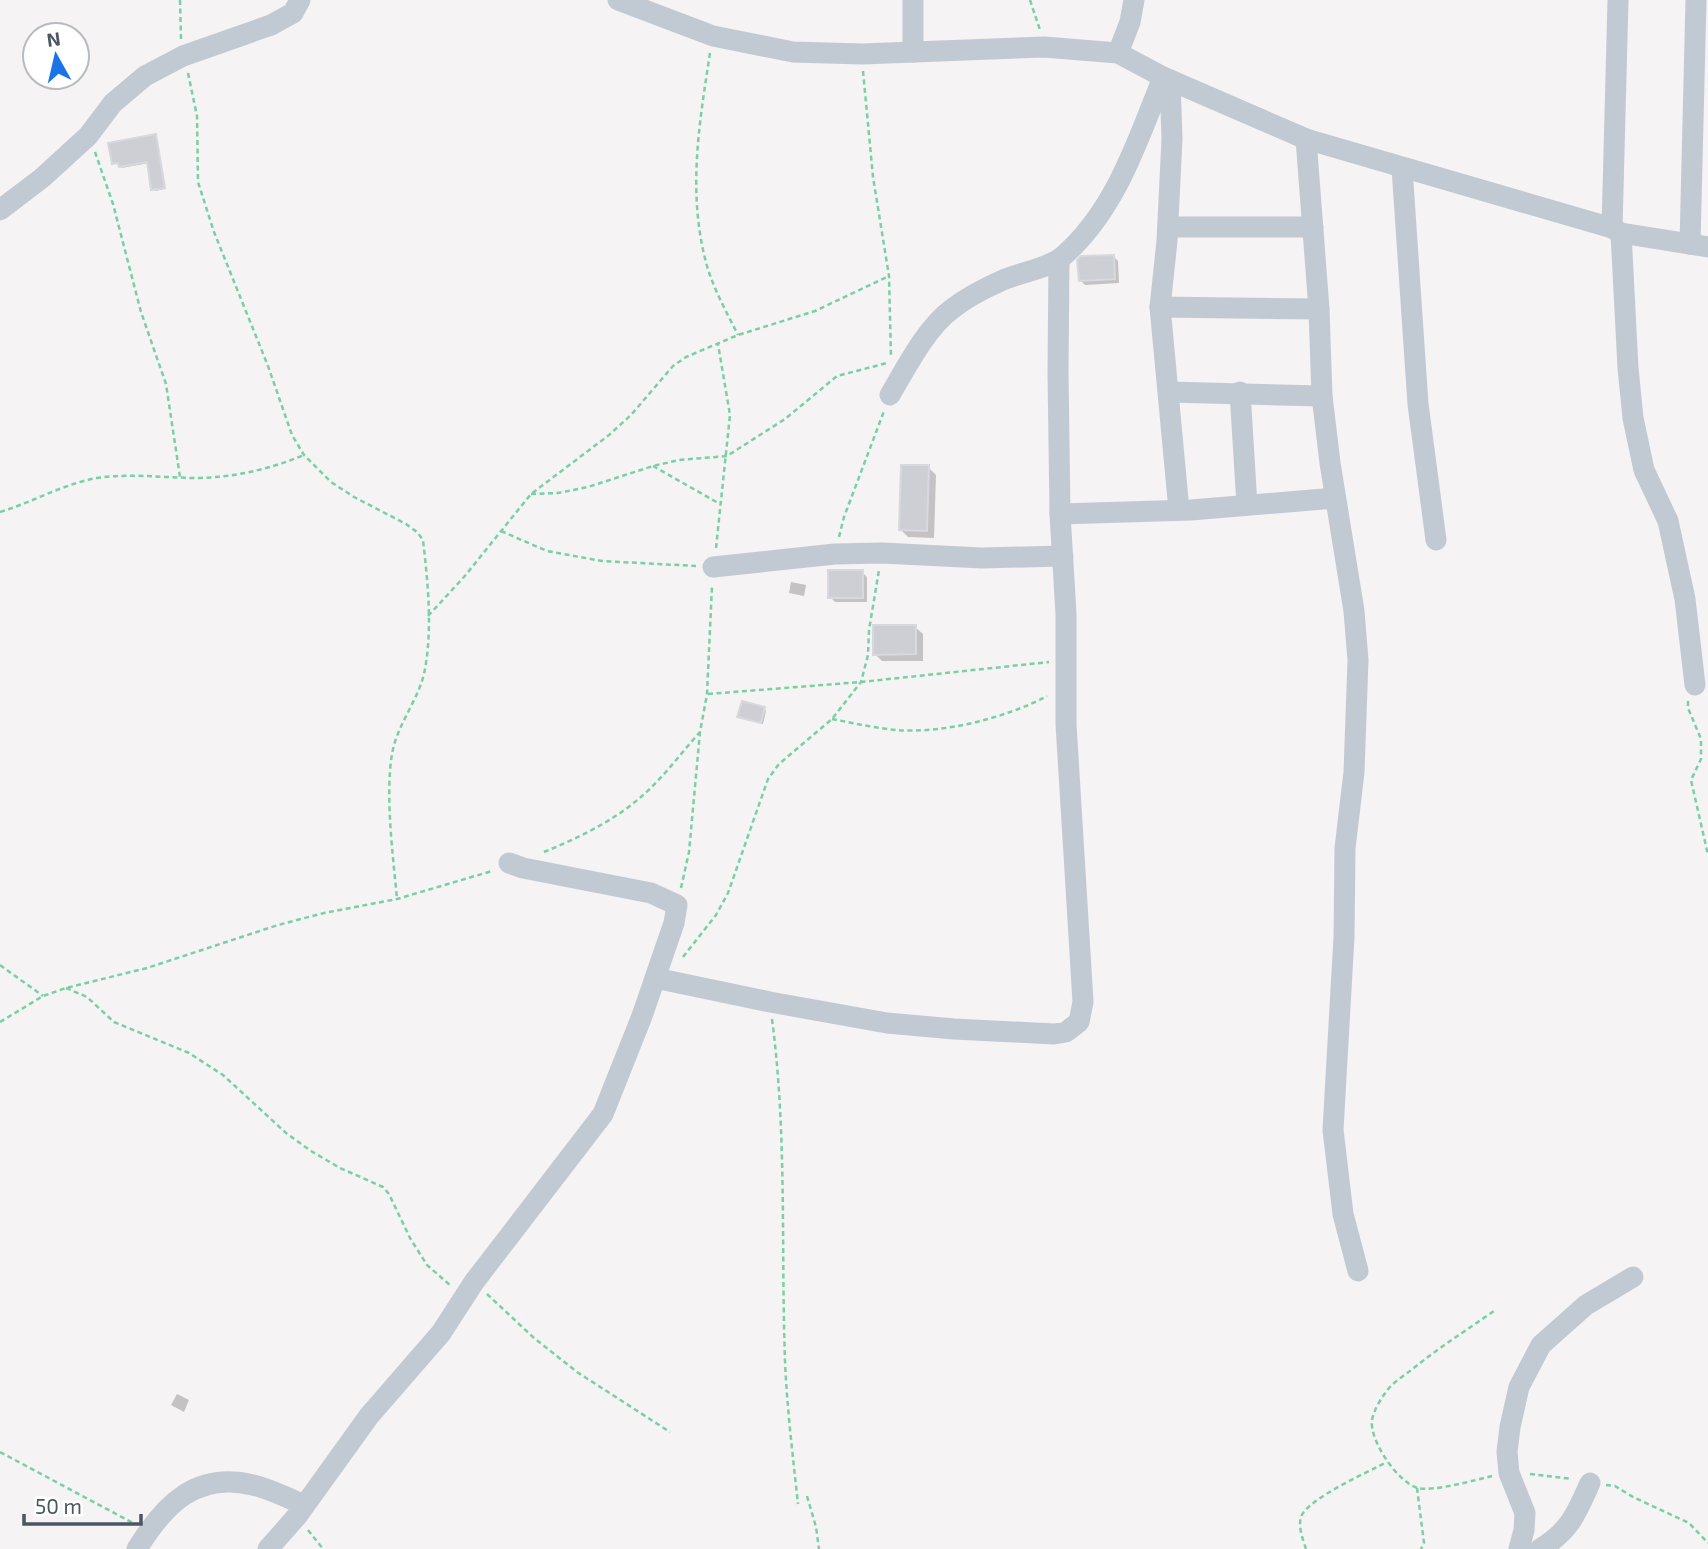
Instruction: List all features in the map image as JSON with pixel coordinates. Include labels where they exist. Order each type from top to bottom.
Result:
[{"type":"street","points":[[0,209],[42,178],[89,136],[113,103],[145,76],[183,56],[271,25],[292,13],[300,0]]},
{"type":"street","points":[[618,0],[713,36],[793,52],[862,54],[1044,47],[1118,53],[1167,79],[1306,139],[1617,231],[1699,245],[1696,0]]},
{"type":"street","points":[[913,0],[913,52]]},
{"type":"street","points":[[1118,53],[1130,22],[1134,0]]},
{"type":"street","points":[[1618,0],[1618,85],[1613,137],[1617,231],[1633,418],[1644,470],[1668,521],[1685,599],[1695,685]]},
{"type":"street","points":[[1167,79],[1172,139],[1168,227],[1160,307],[1179,510]]},
{"type":"street","points":[[890,395],[922,345],[950,310],[1004,279],[1059,259],[1082,237],[1115,190],[1167,79]]},
{"type":"street","points":[[1306,139],[1319,309],[1322,396],[1335,498],[1354,611],[1358,660],[1354,772],[1345,848],[1344,937],[1334,1130],[1343,1214],[1358,1270]]},
{"type":"street","points":[[1402,168],[1418,404],[1436,540]]},
{"type":"street","points":[[1168,227],[1313,227]]},
{"type":"street","points":[[660,979],[887,1023],[1054,1034],[1066,1031],[1079,1022],[1083,1002],[1068,771],[1065,686],[1067,660],[1060,514],[1059,259]]},
{"type":"street","points":[[1160,307],[1319,309]]},
{"type":"street","points":[[1169,392],[1322,396]]},
{"type":"street","points":[[1240,392],[1247,505]]},
{"type":"street","points":[[1060,514],[1179,510],[1335,498]]},
{"type":"street","points":[[713,567],[835,554],[882,553],[982,558],[1063,556]]},
{"type":"street","points":[[268,1549],[369,1416],[441,1334],[468,1291],[603,1114],[660,979],[677,905],[651,893],[509,863]]},
{"type":"street","points":[[1519,1549],[1525,1513],[1509,1473],[1507,1452],[1519,1387],[1541,1345],[1586,1305],[1633,1277]]},
{"type":"street","points":[[143,1540],[178,1497],[197,1487],[216,1483],[254,1485],[300,1510]]},
{"type":"street","points":[[1540,1549],[1558,1538],[1574,1519],[1590,1483]]},
{"type":"path","points":[[180,0],[183,56],[197,116],[198,182],[214,232],[268,366],[292,435],[304,455],[331,482],[417,531],[423,540],[428,616],[423,675],[392,754],[391,838],[397,898]]},
{"type":"path","points":[[1030,0],[1044,47]]},
{"type":"path","points":[[713,36],[697,139],[694,178],[696,209],[707,268],[738,335]]},
{"type":"path","points":[[531,494],[558,493],[588,487],[679,460],[727,456],[785,419],[837,376],[891,362],[889,276],[873,177],[862,54]]},
{"type":"path","points":[[89,136],[113,205],[141,312],[166,384],[180,477]]},
{"type":"path","points":[[428,616],[464,577],[531,494],[609,435],[631,415],[673,366],[686,357],[738,335],[815,311],[889,276]]},
{"type":"path","points":[[677,905],[690,852],[700,732],[707,694],[713,567],[730,415],[718,344]]},
{"type":"path","points":[[835,554],[844,517],[890,395]]},
{"type":"path","points":[[0,512],[72,484],[97,478],[134,475],[199,478],[248,473],[304,455]]},
{"type":"path","points":[[653,466],[722,505]]},
{"type":"path","points":[[500,531],[547,551],[601,561],[713,567]]},
{"type":"path","points":[[660,979],[716,915],[728,894],[768,779],[779,764],[832,719],[861,682],[868,655],[869,630],[882,553]]},
{"type":"path","points":[[707,694],[861,682],[1067,660]]},
{"type":"path","points":[[1695,685],[1689,696],[1688,708],[1701,739],[1701,759],[1690,779],[1708,855]]},
{"type":"path","points":[[832,719],[898,730],[926,730],[960,725],[1023,708],[1065,686]]},
{"type":"path","points":[[542,853],[592,830],[642,796],[700,732]]},
{"type":"path","points":[[0,1022],[43,996],[66,988],[147,968],[278,925],[397,898],[489,872],[509,863]]},
{"type":"path","points":[[0,965],[43,996]]},
{"type":"path","points":[[66,988],[87,997],[114,1021],[189,1053],[223,1074],[286,1133],[311,1151],[340,1168],[383,1187],[427,1265],[534,1338],[577,1372],[670,1432]]},
{"type":"path","points":[[770,1002],[781,1110],[785,1360],[790,1439],[799,1504]]},
{"type":"path","points":[[1494,1311],[1434,1351],[1388,1388],[1377,1404],[1372,1422],[1373,1434],[1387,1461],[1399,1475],[1417,1488],[1509,1473],[1538,1474],[1615,1486],[1689,1523],[1708,1542]]},
{"type":"path","points":[[0,1452],[143,1540]]},
{"type":"path","points":[[1306,1549],[1301,1535],[1300,1518],[1309,1504],[1387,1461]]},
{"type":"path","points":[[1417,1488],[1424,1543],[1421,1549]]},
{"type":"path","points":[[807,1496],[820,1549]]},
{"type":"path","points":[[300,1510],[323,1549]]},
{"type":"building","points":[[156,134],[165,188],[151,190],[147,162],[119,167],[118,163],[112,164],[108,143]]},
{"type":"building","points":[[1114,255],[1115,279],[1079,281],[1077,260],[1081,256]]},
{"type":"building","points":[[901,465],[929,465],[927,531],[899,530]]},
{"type":"building","points":[[828,570],[863,570],[863,598],[828,598]]},
{"type":"building","points":[[873,625],[916,625],[916,654],[873,655]]},
{"type":"building","points":[[742,701],[765,707],[761,723],[737,717]]}]
